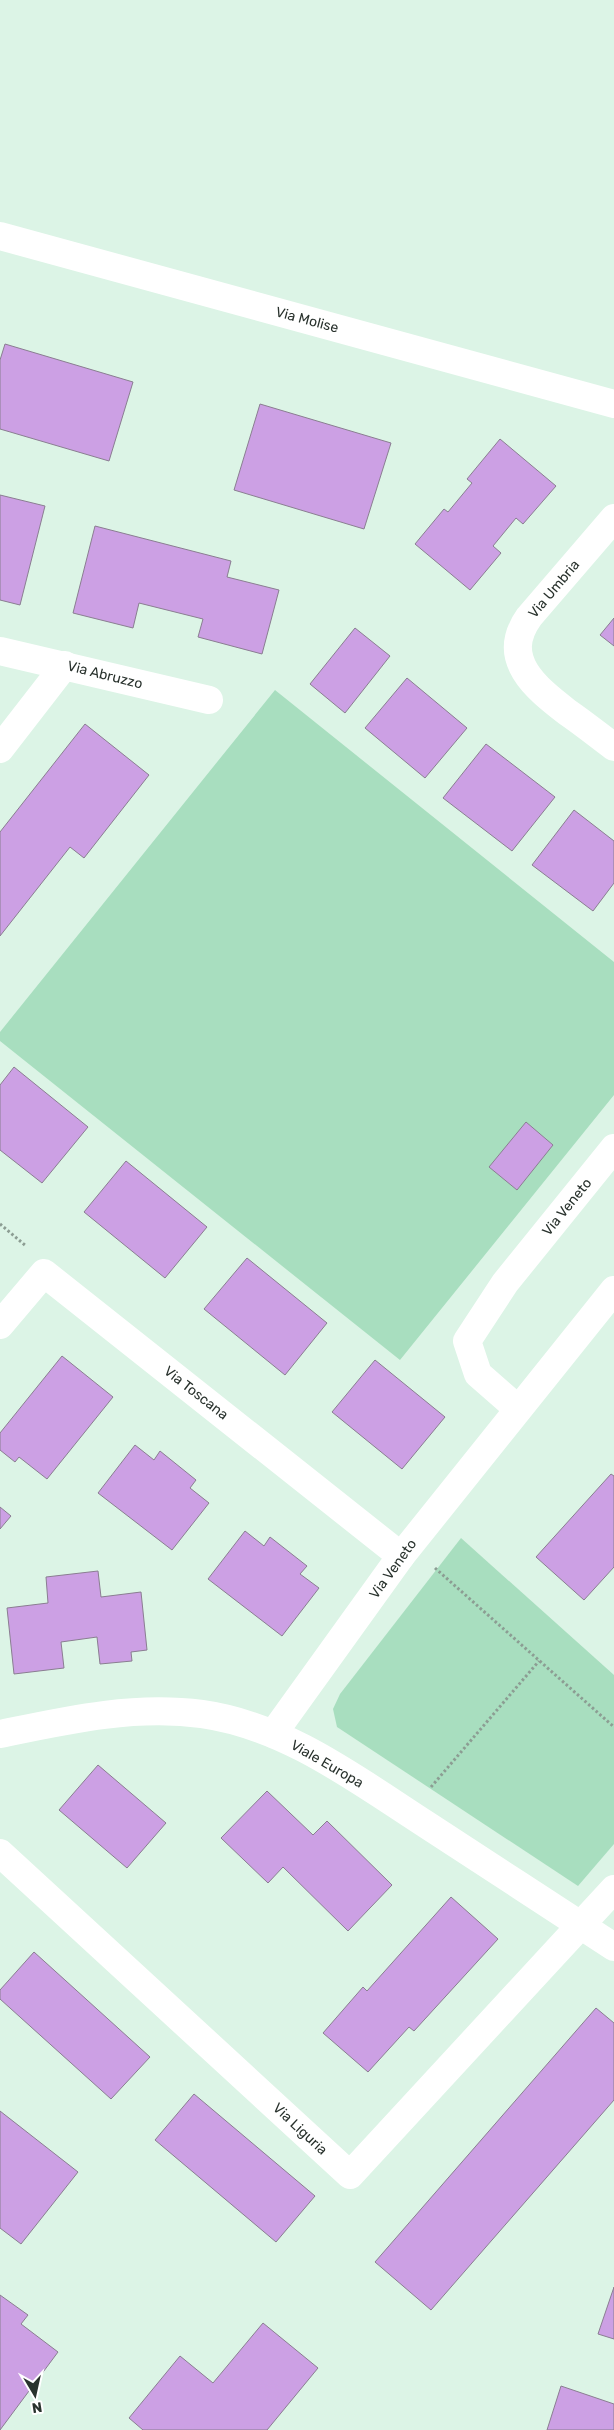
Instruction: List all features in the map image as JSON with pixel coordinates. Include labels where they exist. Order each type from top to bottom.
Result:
[{"type":"street","name":"Via Molise","points":[[0,236],[614,404]]},
{"type":"street","name":"Via Umbria","points":[[614,518],[529,617],[524,625],[519,647],[522,665],[535,686],[614,747]]},
{"type":"street","name":"Via Abruzzo","points":[[0,651],[209,700]]},
{"type":"street","points":[[0,750],[65,665]]},
{"type":"street","name":"Via Veneto","points":[[518,1409],[478,1374],[467,1341],[505,1283],[614,1148]]},
{"type":"street","name":"Via Toscana","points":[[0,1325],[44,1272],[405,1551]]},
{"type":"street","name":"Via Veneto","points":[[273,1734],[405,1551],[614,1290]]},
{"type":"street","name":"Viale Europa","points":[[0,1734],[94,1715],[153,1711],[214,1716],[273,1734],[317,1755],[614,1947]]},
{"type":"street","name":"Via Liguria","points":[[0,1854],[350,2175],[582,1926]]},
{"type":"street","points":[[582,1926],[614,1889]]},
{"type":"path","points":[[405,1551],[539,1661],[614,1727]]},
{"type":"path","points":[[408,1814],[539,1661]]},
{"type":"green space","points":[[275,690],[614,962],[614,1095],[400,1360],[0,1041],[0,1032]],"holes":[[[526,1123],[553,1145],[517,1189]]]},
{"type":"green space","points":[[461,1538],[614,1675],[614,1844],[578,1886],[337,1727],[333,1709],[340,1694]]},
{"type":"building","points":[[5,344],[133,382],[109,461],[0,429],[0,360]]},
{"type":"building","points":[[260,404],[391,443],[364,529],[234,490]]},
{"type":"building","points":[[500,439],[556,486],[523,524],[516,518],[493,546],[501,553],[470,590],[415,544],[444,509],[448,512],[472,483],[467,479]]},
{"type":"building","points":[[0,495],[45,506],[20,605],[0,600]]},
{"type":"building","points":[[95,526],[231,561],[227,577],[279,590],[262,654],[198,637],[203,619],[139,603],[133,628],[73,613]]},
{"type":"building","points":[[614,618],[614,646],[600,635]]},
{"type":"building","points":[[355,628],[390,656],[345,713],[310,684]]},
{"type":"building","points":[[407,678],[467,728],[425,778],[365,728]]},
{"type":"building","points":[[85,724],[149,775],[84,858],[70,847],[0,936],[0,832]]},
{"type":"building","points":[[486,744],[555,797],[512,851],[443,798]]},
{"type":"building","points":[[574,810],[614,841],[614,883],[593,911],[532,865]]},
{"type":"building","points":[[14,1067],[88,1127],[42,1183],[0,1150],[0,1085]]},
{"type":"building","points":[[526,1122],[553,1145],[517,1190],[489,1167]]},
{"type":"building","points":[[126,1161],[207,1227],[165,1278],[84,1212]]},
{"type":"building","points":[[247,1258],[327,1323],[285,1375],[204,1309]]},
{"type":"building","points":[[62,1356],[113,1397],[47,1479],[19,1457],[15,1462],[0,1450],[0,1433]]},
{"type":"building","points":[[375,1360],[445,1417],[402,1469],[332,1412]]},
{"type":"building","points":[[135,1445],[154,1460],[160,1451],[196,1480],[190,1488],[209,1503],[172,1550],[98,1493]]},
{"type":"building","points":[[611,1474],[614,1476],[614,1567],[584,1600],[536,1557]]},
{"type":"building","points":[[0,1507],[11,1516],[0,1529]]},
{"type":"building","points":[[245,1531],[264,1546],[270,1537],[307,1566],[300,1574],[319,1588],[282,1636],[208,1579]]},
{"type":"building","points":[[98,1571],[101,1597],[141,1592],[147,1650],[131,1652],[132,1661],[100,1664],[97,1637],[61,1642],[64,1668],[14,1674],[7,1608],[48,1603],[46,1577]]},
{"type":"building","points":[[98,1765],[166,1823],[127,1868],[59,1810]]},
{"type":"building","points":[[267,1791],[313,1835],[327,1821],[392,1885],[348,1931],[283,1867],[268,1883],[221,1838]]},
{"type":"building","points":[[451,1897],[498,1939],[414,2031],[409,2027],[368,2072],[323,2033],[363,1987],[367,1991]]},
{"type":"building","points":[[34,1952],[150,2057],[111,2099],[0,1999],[0,1990]]},
{"type":"building","points":[[596,2008],[614,2023],[614,2100],[431,2310],[375,2262]]},
{"type":"building","points":[[194,2094],[315,2196],[276,2242],[155,2140]]},
{"type":"building","points":[[0,2111],[78,2172],[21,2244],[0,2228]]},
{"type":"building","points":[[614,2287],[614,2339],[598,2334]]},
{"type":"building","points":[[0,2295],[28,2315],[21,2324],[58,2352],[0,2430]]},
{"type":"building","points":[[263,2323],[318,2368],[267,2430],[143,2430],[129,2418],[180,2356],[213,2383]]},
{"type":"building","points":[[561,2386],[614,2404],[614,2430],[547,2430]]}]
